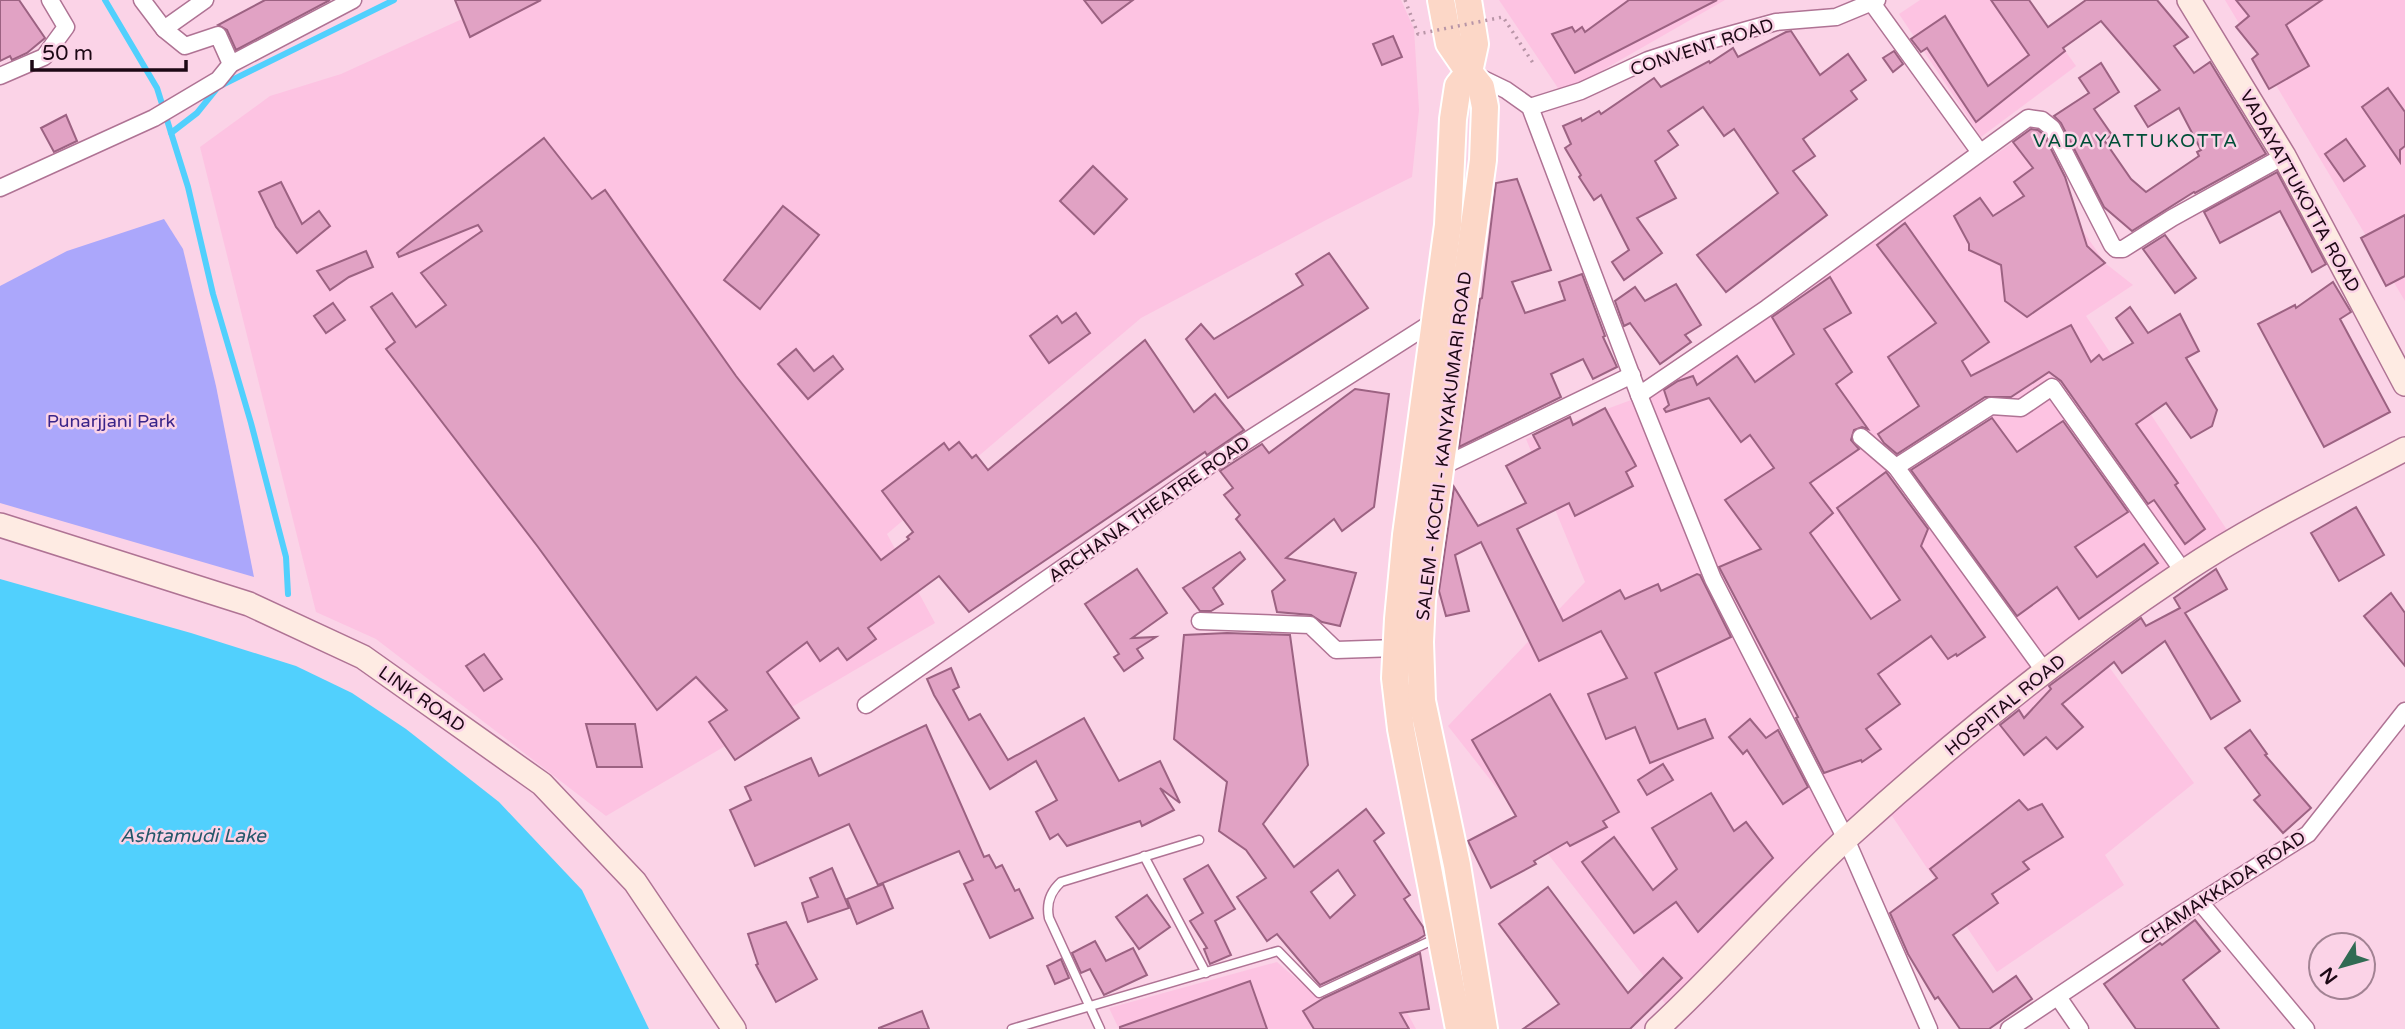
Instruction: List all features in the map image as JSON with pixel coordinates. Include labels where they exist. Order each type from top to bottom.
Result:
[{"type":"main road","name":"SALEM - KOCHI - KANYAKUMARI ROAD","points":[[1441,0],[1449,43],[1482,87],[1485,107],[1483,160],[1422,600],[1422,701],[1457,865],[1484,1029]]},
{"type":"main road","name":"VADAYATTUKOTTA ROAD","points":[[2189,0],[2284,156],[2405,384]]},
{"type":"main road","name":"SALEM - KOCHI - KANYAKUMARI ROAD","points":[[1459,1029],[1401,729],[1395,678],[1406,535],[1448,225],[1452,119],[1458,86],[1469,72],[1475,44],[1470,11]]},
{"type":"main road","name":"HOSPITAL ROAD","points":[[1657,1029],[1846,839],[1936,760],[2045,672],[2183,571],[2302,503],[2405,449]]},
{"type":"main road","name":"LINK ROAD","points":[[0,525],[249,604],[363,657],[542,784],[635,882],[734,1029]]},
{"type":"street","points":[[0,76],[44,57],[66,27],[50,0]]},
{"type":"street","points":[[142,0],[164,29],[185,46],[218,35],[231,64]]},
{"type":"street","points":[[164,29],[205,0]]},
{"type":"street","points":[[0,188],[173,108],[218,80],[231,64],[353,0]]},
{"type":"street","points":[[1874,2],[1979,152]]},
{"type":"street","name":"CONVENT ROAD","points":[[1530,107],[1581,91],[1647,60],[1737,32],[1776,22],[1836,17],[1874,2]]},
{"type":"street","points":[[1469,72],[1506,90],[1530,107],[1639,395],[1713,579],[1846,839],[1929,1029]]},
{"type":"street","points":[[1639,395],[1767,308],[2028,118],[2042,120],[2052,128],[2116,249],[2123,249],[2172,218],[2284,156]]},
{"type":"street","name":"ARCHANA THEATRE ROAD","points":[[866,705],[1223,456],[1436,320]]},
{"type":"street","points":[[1439,468],[1632,375]]},
{"type":"street","points":[[1896,467],[1992,406],[2021,408],[2052,387],[2183,571]]},
{"type":"street","points":[[1861,437],[1896,467],[2045,672]]},
{"type":"street","points":[[1200,621],[1310,625],[1336,650],[1397,648]]},
{"type":"street","name":"CHAMAKKADA ROAD","points":[[2009,1029],[2308,834],[2405,711]]},
{"type":"street","points":[[2200,902],[2306,1029]]},
{"type":"street","points":[[2058,997],[2080,1029]]},
{"type":"lane","points":[[1100,1029],[1049,918],[1047,907],[1052,891],[1061,882],[1199,840]]},
{"type":"lane","points":[[1144,856],[1206,973]]},
{"type":"lane","points":[[1012,1029],[1278,951],[1319,993],[1443,936]]},
{"type":"path","points":[[1405,0],[1418,34],[1446,28],[1470,11],[1503,17],[1534,63]]},
{"type":"shaded area","points":[[504,0],[1401,0],[1414,29],[1419,110],[1412,177],[1141,318],[887,534],[935,623],[606,816],[376,639],[316,612],[200,147],[270,96],[341,74]]},
{"type":"shaded area","points":[[1499,0],[1725,0],[1582,82],[1560,91]]},
{"type":"shaded area","points":[[1920,0],[2029,0],[2076,66],[1981,137],[1899,14]]},
{"type":"shaded area","points":[[2225,0],[2405,0],[2405,301]]},
{"type":"shaded area","points":[[2028,132],[2081,228],[2105,263],[2133,285],[2086,316],[2227,530],[2093,645],[2194,783],[2105,855],[2124,885],[1997,972],[1892,816],[1668,1007],[1548,854],[1541,857],[1511,806],[1448,726],[1585,582],[1526,439],[1650,393]]},
{"type":"shaded area","points":[[1277,962],[1322,1001],[1385,972],[1416,1029],[1119,1029],[1109,1008]]},
{"type":"green space","name":"Punarjjani Park","points":[[164,219],[183,249],[216,386],[254,577],[0,503],[0,286],[67,251]]},
{"type":"water","name":"Ashtamudi Lake","points":[[0,579],[296,666],[352,693],[406,729],[499,802],[582,890],[649,1029],[0,1029]]},
{"type":"building","points":[[0,0],[19,0],[45,38],[27,53],[12,60],[10,56],[0,61]]},
{"type":"building","points":[[265,0],[330,0],[236,50],[227,30],[218,25]]},
{"type":"building","points":[[455,0],[541,0],[470,37]]},
{"type":"building","points":[[1084,0],[1133,0],[1102,23]]},
{"type":"building","points":[[1629,0],[1717,0],[1575,73],[1552,34],[1572,27],[1575,32],[1582,27],[1585,32]]},
{"type":"building","points":[[1991,0],[2029,0],[2048,27],[2086,0],[2157,0],[2188,37],[2174,46],[2194,73],[2210,62],[2266,154],[2194,192],[2132,231],[2104,207],[2061,123],[2054,116],[2089,93],[2079,78],[2101,63],[2119,92],[2094,109],[2112,135],[2104,140],[2131,179],[2146,192],[2199,156],[2197,152],[2201,150],[2179,108],[2148,127],[2135,106],[2160,90],[2101,21],[2063,48],[2065,51],[1976,122],[1927,48],[1921,52],[1911,39],[1945,16],[1988,86],[2029,55]]},
{"type":"building","points":[[2236,0],[2322,0],[2286,25],[2309,66],[2269,89],[2252,59],[2258,54],[2236,27],[2249,16]]},
{"type":"building","points":[[1791,31],[1820,75],[1848,54],[1866,80],[1851,91],[1857,99],[1803,139],[1815,156],[1793,171],[1827,215],[1726,292],[1697,255],[1778,193],[1734,129],[1724,136],[1703,107],[1668,131],[1678,145],[1655,161],[1676,198],[1637,218],[1662,253],[1624,280],[1612,262],[1629,250],[1601,195],[1594,200],[1579,177],[1581,175],[1565,148],[1571,144],[1563,126],[1581,118],[1582,121],[1599,111],[1601,114],[1654,78],[1661,87],[1709,61],[1710,63],[1733,48],[1738,57]]},
{"type":"building","points":[[1393,36],[1402,57],[1382,65],[1373,44]]},
{"type":"building","points":[[1894,51],[1903,64],[1893,72],[1883,58]]},
{"type":"building","points":[[2388,88],[2405,112],[2405,146],[2400,150],[2400,162],[2362,107]]},
{"type":"building","points":[[66,115],[77,141],[54,152],[41,128]]},
{"type":"building","points":[[2031,129],[2044,135],[2065,177],[2087,246],[2105,263],[2027,317],[2005,301],[2001,265],[1969,250],[1969,244],[1954,216],[1980,198],[1993,216],[2024,196],[2014,182],[2033,168],[2013,142]]},
{"type":"building","points":[[544,138],[592,199],[605,190],[736,376],[881,560],[909,539],[907,537],[913,532],[882,491],[944,443],[949,450],[959,442],[972,458],[976,455],[988,470],[1145,340],[1194,412],[1215,394],[1244,430],[1207,455],[1205,452],[969,612],[939,576],[868,628],[876,639],[847,660],[838,648],[820,661],[807,642],[767,672],[799,718],[735,760],[709,722],[727,710],[696,677],[657,710],[538,547],[386,349],[395,342],[371,307],[392,293],[416,327],[446,305],[421,273],[482,231],[478,225],[399,257],[397,253]]},
{"type":"building","points":[[2346,139],[2365,166],[2344,181],[2325,154]]},
{"type":"building","points":[[1093,166],[1127,199],[1094,234],[1060,201]]},
{"type":"building","points":[[2277,172],[2326,264],[2312,272],[2280,211],[2220,243],[2204,212]]},
{"type":"building","points":[[1517,179],[1551,270],[1512,282],[1525,313],[1565,300],[1559,282],[1582,274],[1605,336],[1603,337],[1617,367],[1593,379],[1583,359],[1551,374],[1561,397],[1459,447],[1496,183]]},
{"type":"building","points":[[281,182],[302,224],[319,211],[330,226],[297,253],[276,227],[259,192]]},
{"type":"building","points":[[783,206],[819,235],[760,309],[724,280]]},
{"type":"building","points":[[2405,215],[2405,276],[2386,286],[2361,238]]},
{"type":"building","points":[[1905,223],[1989,342],[1962,361],[1971,376],[2071,325],[2091,362],[2099,355],[2103,360],[2133,343],[2116,318],[2130,307],[2148,333],[2180,314],[2199,351],[2186,358],[2217,410],[2212,426],[2191,438],[2166,403],[2136,424],[2178,483],[2175,485],[2205,529],[2185,544],[2154,500],[2148,504],[2061,381],[2049,372],[2011,397],[1985,397],[1897,454],[1884,443],[1878,434],[1919,406],[1888,357],[1936,323],[1877,245]]},
{"type":"building","points":[[2165,235],[2196,278],[2175,293],[2143,249]]},
{"type":"building","points":[[366,251],[373,267],[349,277],[330,290],[317,271]]},
{"type":"building","points":[[1329,253],[1368,308],[1228,398],[1186,339],[1201,324],[1214,339],[1303,285],[1296,274]]},
{"type":"building","points":[[1830,277],[1851,313],[1824,329],[1852,372],[1836,384],[1868,429],[1862,427],[1854,430],[1851,440],[1859,449],[1810,483],[1833,513],[1810,533],[1871,619],[1900,600],[1837,508],[1886,472],[1928,529],[1921,546],[1985,637],[1948,659],[1931,636],[1878,674],[1900,704],[1866,729],[1881,749],[1862,762],[1861,760],[1824,773],[1796,718],[1798,717],[1719,567],[1761,549],[1725,500],[1774,468],[1750,435],[1741,442],[1709,398],[1666,412],[1664,409],[1669,405],[1664,390],[1693,376],[1697,385],[1737,356],[1755,382],[1794,354],[1772,317]]},
{"type":"building","points":[[2333,282],[2351,312],[2340,319],[2390,412],[2324,447],[2258,324],[2295,305],[2296,308]]},
{"type":"building","points":[[1676,284],[1701,325],[1685,335],[1691,342],[1660,364],[1630,323],[1624,326],[1615,301],[1635,287],[1645,301]]},
{"type":"building","points":[[333,303],[345,320],[326,333],[314,316]]},
{"type":"building","points":[[1076,313],[1090,333],[1049,363],[1030,336],[1057,316],[1062,323]]},
{"type":"building","points":[[796,349],[814,371],[833,356],[843,369],[808,399],[778,364]]},
{"type":"building","points":[[1355,389],[1389,394],[1374,507],[1342,531],[1334,519],[1286,558],[1356,573],[1340,626],[1322,622],[1311,615],[1277,612],[1272,591],[1285,580],[1236,519],[1240,515],[1224,495],[1233,488],[1220,471],[1262,444],[1269,453]]},
{"type":"building","points":[[1605,408],[1636,466],[1626,472],[1633,486],[1575,516],[1569,503],[1517,529],[1563,621],[1620,590],[1625,599],[1658,584],[1661,591],[1700,575],[1731,637],[1655,673],[1678,729],[1705,719],[1713,738],[1650,763],[1635,727],[1606,739],[1588,694],[1627,678],[1601,631],[1539,661],[1481,542],[1455,555],[1469,611],[1446,616],[1439,591],[1454,487],[1478,526],[1526,503],[1506,466],[1540,448],[1533,435],[1570,417],[1573,425]]},
{"type":"building","points":[[1992,418],[2017,452],[2063,421],[2128,512],[2075,547],[2097,577],[2144,544],[2158,563],[2079,619],[2057,587],[2017,616],[1911,470]]},
{"type":"building","points":[[2356,507],[2384,555],[2339,581],[2311,533]]},
{"type":"building","points":[[1240,552],[1245,559],[1213,588],[1223,604],[1211,611],[1200,611],[1183,588]]},
{"type":"building","points":[[1137,569],[1167,613],[1132,638],[1156,637],[1137,649],[1143,658],[1124,671],[1114,657],[1119,654],[1085,604]]},
{"type":"building","points":[[2216,569],[2227,589],[2185,613],[2240,701],[2211,719],[2165,641],[2122,673],[2114,662],[2062,704],[2083,727],[2057,749],[2046,737],[2024,755],[2000,725],[2019,710],[2024,718],[2051,689],[2049,686],[2141,618],[2146,626],[2180,608],[2174,598]]},
{"type":"building","points":[[2391,593],[2405,613],[2405,666],[2364,616]]},
{"type":"building","points":[[1184,635],[1290,635],[1308,765],[1263,824],[1294,867],[1366,809],[1384,833],[1374,841],[1410,895],[1404,899],[1423,927],[1425,935],[1320,985],[1277,934],[1267,941],[1237,897],[1266,878],[1246,850],[1219,831],[1227,782],[1174,739]],"holes":[[[1338,870],[1355,895],[1330,918],[1311,892]]]},
{"type":"building","points":[[484,654],[502,679],[484,691],[466,666]]},
{"type":"building","points":[[951,668],[959,687],[953,690],[969,720],[980,714],[1008,760],[1084,718],[1119,781],[1160,761],[1180,803],[1160,788],[1174,810],[1142,826],[1140,821],[1067,846],[1058,834],[1050,839],[1036,812],[1057,800],[1036,761],[990,789],[934,695],[927,679]]},
{"type":"building","points":[[1550,694],[1619,812],[1603,821],[1607,827],[1570,846],[1567,842],[1534,861],[1536,864],[1491,888],[1468,841],[1516,816],[1472,740]]},
{"type":"building","points":[[1750,719],[1766,738],[1778,730],[1808,787],[1783,804],[1747,750],[1743,754],[1729,737]]},
{"type":"building","points":[[586,724],[635,724],[642,767],[597,767]]},
{"type":"building","points":[[926,725],[984,857],[989,855],[996,868],[1002,865],[1015,891],[1019,889],[1033,918],[990,938],[964,884],[973,880],[959,851],[878,885],[849,824],[755,866],[730,810],[751,800],[745,787],[811,758],[819,776]]},
{"type":"building","points":[[2250,730],[2267,754],[2265,755],[2311,808],[2283,833],[2254,800],[2260,795],[2225,748]]},
{"type":"building","points":[[1663,764],[1673,780],[1647,795],[1638,780]]},
{"type":"building","points":[[1711,793],[1734,831],[1746,822],[1773,858],[1698,932],[1676,902],[1634,933],[1582,862],[1614,837],[1653,890],[1677,869],[1652,828]]},
{"type":"building","points":[[2019,800],[2028,810],[2042,804],[2063,837],[2023,862],[2029,869],[1992,894],[1998,903],[1953,935],[1993,992],[2016,976],[2032,999],[1989,1029],[1960,1029],[1938,997],[1935,999],[1908,954],[1890,913],[1937,878],[1930,869]]},
{"type":"building","points":[[1208,865],[1235,909],[1215,921],[1231,955],[1210,964],[1204,949],[1207,948],[1190,921],[1203,913],[1184,879]]},
{"type":"building","points":[[832,868],[849,908],[808,922],[802,903],[818,897],[810,878]]},
{"type":"building","points":[[883,884],[893,908],[857,924],[847,899]]},
{"type":"building","points":[[1548,887],[1628,993],[1663,958],[1682,978],[1630,1029],[1523,1029],[1559,1004],[1499,924]]},
{"type":"building","points":[[1147,895],[1170,927],[1139,949],[1116,917]]},
{"type":"building","points":[[2195,920],[2220,951],[2183,980],[2219,1029],[2136,1029],[2104,984]]},
{"type":"building","points":[[786,922],[817,979],[776,1002],[756,965],[758,964],[748,934]]},
{"type":"building","points":[[1095,941],[1106,961],[1133,948],[1147,975],[1104,995],[1090,969],[1081,973],[1072,953]]},
{"type":"building","points":[[1420,953],[1429,1009],[1400,1013],[1409,1029],[1314,1029],[1303,1011],[1324,998]]},
{"type":"building","points":[[1061,959],[1069,978],[1055,984],[1047,966]]},
{"type":"building","points":[[1250,981],[1267,1029],[1120,1029],[1120,1027]]},
{"type":"building","points":[[922,1011],[929,1029],[879,1029],[879,1028]]},
{"type":"waterway","points":[[105,0],[157,88],[188,187],[213,294],[251,423],[286,557],[288,594]]},
{"type":"waterway","points":[[171,133],[197,113],[218,87],[394,0]]},
{"type":"district","name":"VADAYATTUKOTTA","points":[[2136,141]]}]
